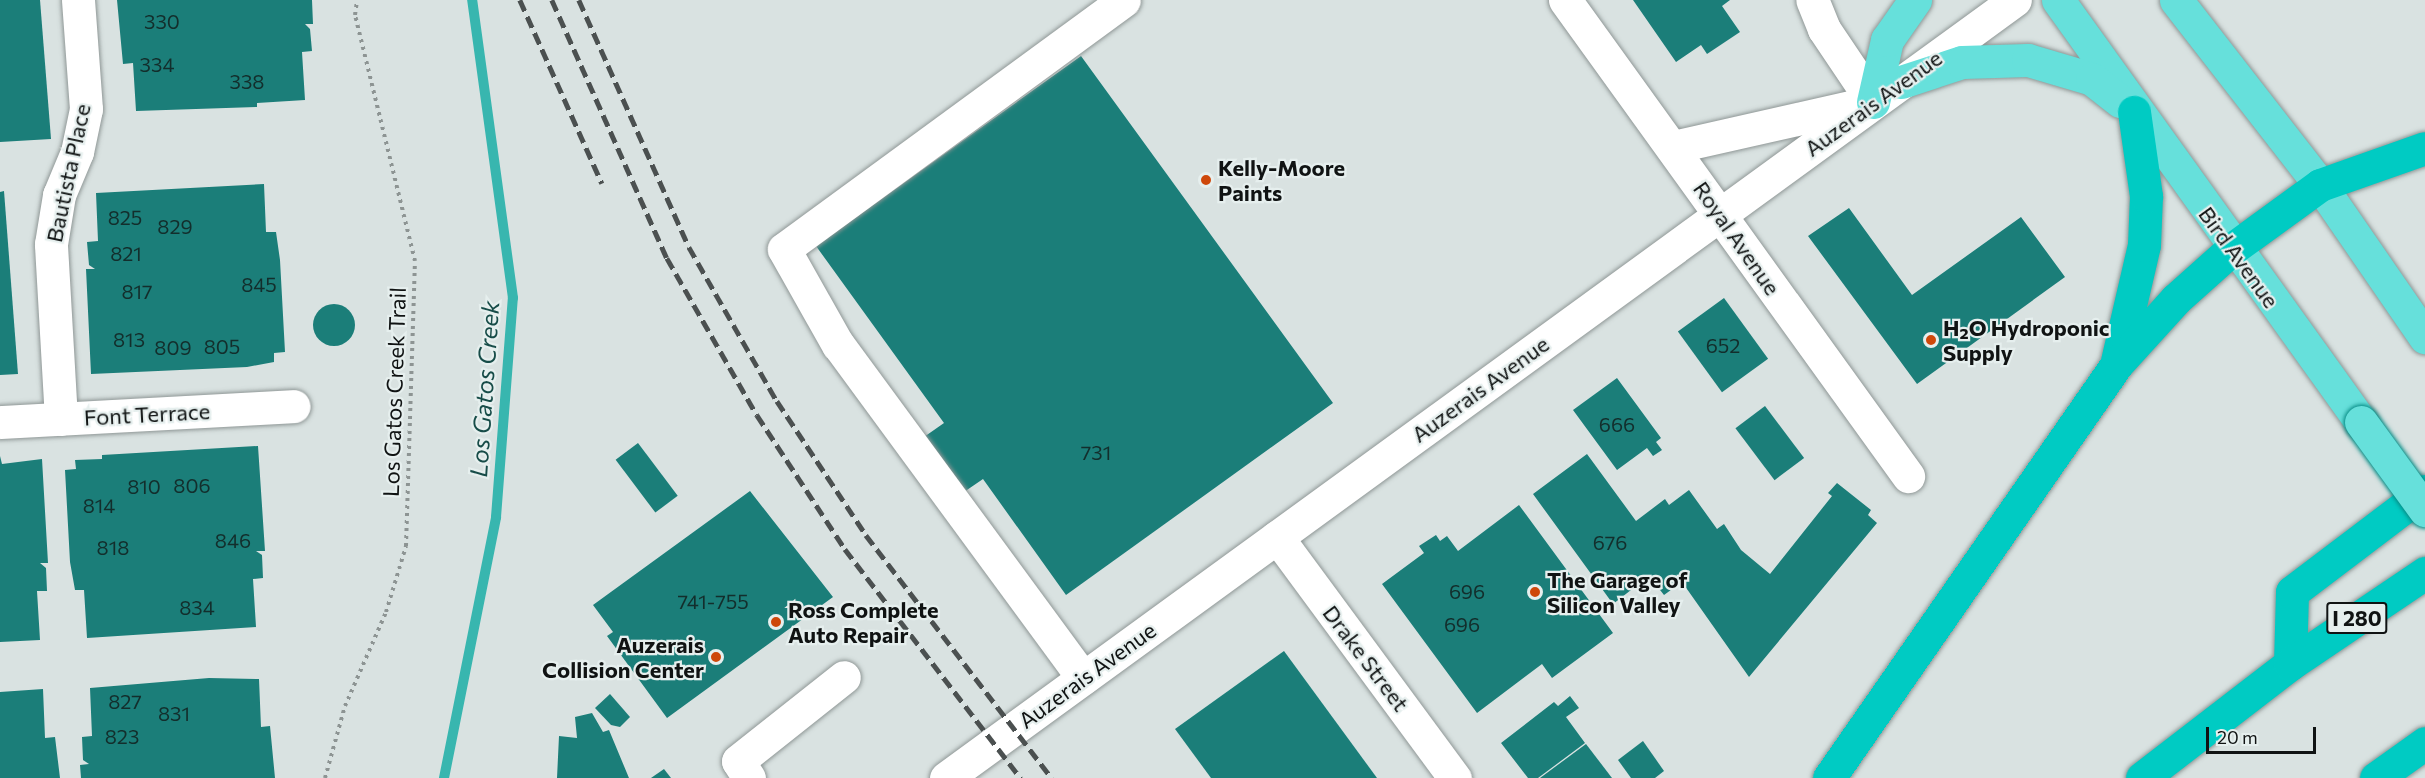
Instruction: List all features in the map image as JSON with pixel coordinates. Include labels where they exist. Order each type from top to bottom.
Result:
[{"type":"highway","points":[[2117,364],[2144,245],[2146,195],[2134,112]]},
{"type":"highway","points":[[1829,778],[2117,364],[2232,249],[2320,185],[2425,148]]},
{"type":"highway","points":[[2290,664],[2292,592],[2425,491]]},
{"type":"highway","name":"I 280","points":[[2142,778],[2290,664],[2425,573]]},
{"type":"highway","points":[[2376,778],[2425,743]]},
{"type":"main road","points":[[1873,102],[1887,40],[1915,0]]},
{"type":"main road","name":"Bird Avenue","points":[[2058,0],[2134,112],[2232,249],[2425,510]]},
{"type":"main road","points":[[2176,0],[2320,185],[2425,337]]},
{"type":"main road","points":[[1901,82],[1962,62],[2028,60],[2092,79],[2134,112]]},
{"type":"street","name":"Bautista Place","points":[[61,419],[51,244],[58,195],[77,152],[86,109],[78,0]]},
{"type":"street","points":[[1083,678],[838,345],[784,249],[1124,0]]},
{"type":"street","name":"Royal Avenue","points":[[1565,0],[1908,476]]},
{"type":"street","points":[[1673,147],[1873,102],[1824,29],[1812,0]]},
{"type":"street","name":"Auzerais Avenue","points":[[946,778],[2015,0]]},
{"type":"street","name":"Font Terrace","points":[[0,422],[294,406]]},
{"type":"street","name":"Drake Street","points":[[1277,537],[1455,778]]},
{"type":"street","points":[[749,778],[738,762],[844,677]]},
{"type":"path","name":"Los Gatos Creek Trail","points":[[325,778],[345,706],[386,612],[406,546],[415,261],[355,15],[357,0]]},
{"type":"building","points":[[0,0],[40,0],[51,139],[0,142]]},
{"type":"building","points":[[117,0],[312,0],[313,24],[305,24],[310,29],[312,51],[302,52],[305,100],[257,103],[257,107],[136,111],[133,63],[123,64]]},
{"type":"building","points":[[1633,0],[1730,0],[1722,6],[1740,32],[1707,54],[1701,45],[1676,62]]},
{"type":"building","points":[[1081,56],[1333,403],[1066,595],[983,479],[964,492],[924,437],[944,423],[816,246]]},
{"type":"building","points":[[264,184],[266,232],[276,232],[280,260],[285,352],[274,353],[274,362],[247,367],[91,374],[86,269],[95,269],[89,265],[87,242],[98,241],[96,193]]},
{"type":"building","points":[[4,191],[18,374],[0,375],[0,192]]},
{"type":"building","name":"H₂O Hydroponic Supply","points":[[1849,208],[1912,295],[2021,217],[2065,277],[1917,384],[1808,236]]},
{"type":"building","points":[[1724,298],[1768,359],[1722,392],[1678,332]]},
{"type":"building","points":[[334,304],[342,305],[349,310],[354,317],[354,333],[349,340],[342,345],[334,346],[326,345],[319,340],[314,333],[313,325],[314,317],[319,310],[326,305]]},
{"type":"building","points":[[1617,378],[1661,438],[1656,442],[1662,450],[1653,456],[1647,448],[1617,470],[1573,410]]},
{"type":"building","points":[[1765,406],[1804,458],[1775,480],[1735,428]]},
{"type":"building","points":[[638,443],[678,496],[655,513],[616,460]]},
{"type":"building","points":[[258,446],[265,551],[256,551],[262,555],[263,578],[253,579],[256,627],[87,638],[84,590],[75,590],[70,562],[65,470],[76,469],[75,460],[102,459],[102,455]]},
{"type":"building","points":[[1587,454],[1636,521],[1665,499],[1669,505],[1689,490],[1717,529],[1724,524],[1741,550],[1770,574],[1832,496],[1828,493],[1837,483],[1871,510],[1868,515],[1877,523],[1749,677],[1682,582],[1664,595],[1649,576],[1613,604],[1533,494]]},
{"type":"building","points":[[0,456],[2,464],[42,459],[48,563],[40,563],[46,568],[47,591],[37,591],[40,640],[0,642]]},
{"type":"building","points":[[750,491],[833,597],[667,718],[607,636],[613,632],[593,605]]},
{"type":"building","points":[[1519,505],[1613,633],[1552,678],[1542,664],[1477,713],[1382,584],[1424,553],[1419,546],[1436,535],[1440,541],[1447,536],[1458,551]]},
{"type":"building","points":[[1284,651],[1377,778],[1211,778],[1175,729]]},
{"type":"building","points":[[209,678],[259,679],[261,727],[270,726],[275,778],[81,778],[80,765],[89,764],[83,760],[82,737],[92,736],[90,688]]},
{"type":"building","points":[[43,689],[45,738],[55,737],[60,778],[0,778],[0,692]]},
{"type":"building","points":[[610,694],[630,717],[620,727],[611,725],[595,708]]},
{"type":"building","points":[[1570,696],[1579,708],[1566,717],[1585,743],[1538,778],[1528,778],[1501,743],[1554,702],[1558,706]]},
{"type":"building","points":[[592,713],[603,732],[609,730],[629,778],[557,778],[559,736],[577,738],[575,717]]},
{"type":"building","points":[[1643,741],[1664,771],[1655,778],[1631,778],[1618,760]]},
{"type":"building","points":[[1586,744],[1612,778],[1540,778]]},
{"type":"building","points":[[664,769],[671,778],[651,778]]},
{"type":"waterway","name":"Los Gatos Creek","points":[[444,778],[496,517],[513,298],[472,0]]},
{"type":"railway","points":[[520,0],[602,183]]},
{"type":"railway","points":[[552,0],[667,258],[757,415],[845,549],[1021,778]]},
{"type":"railway","points":[[579,0],[689,247],[777,401],[866,535],[1052,778]]},
{"type":"place","name":"Kelly-Moore Paints","points":[[1206,180]]},
{"type":"place","name":"H₂O Hydroponic Supply","points":[[1931,340]]},
{"type":"place","name":"The Garage of Silicon Valley","points":[[1535,592]]},
{"type":"place","name":"Ross Complete Auto Repair","points":[[776,622]]},
{"type":"place","name":"Auzerais Collision Center","points":[[716,657]]}]
